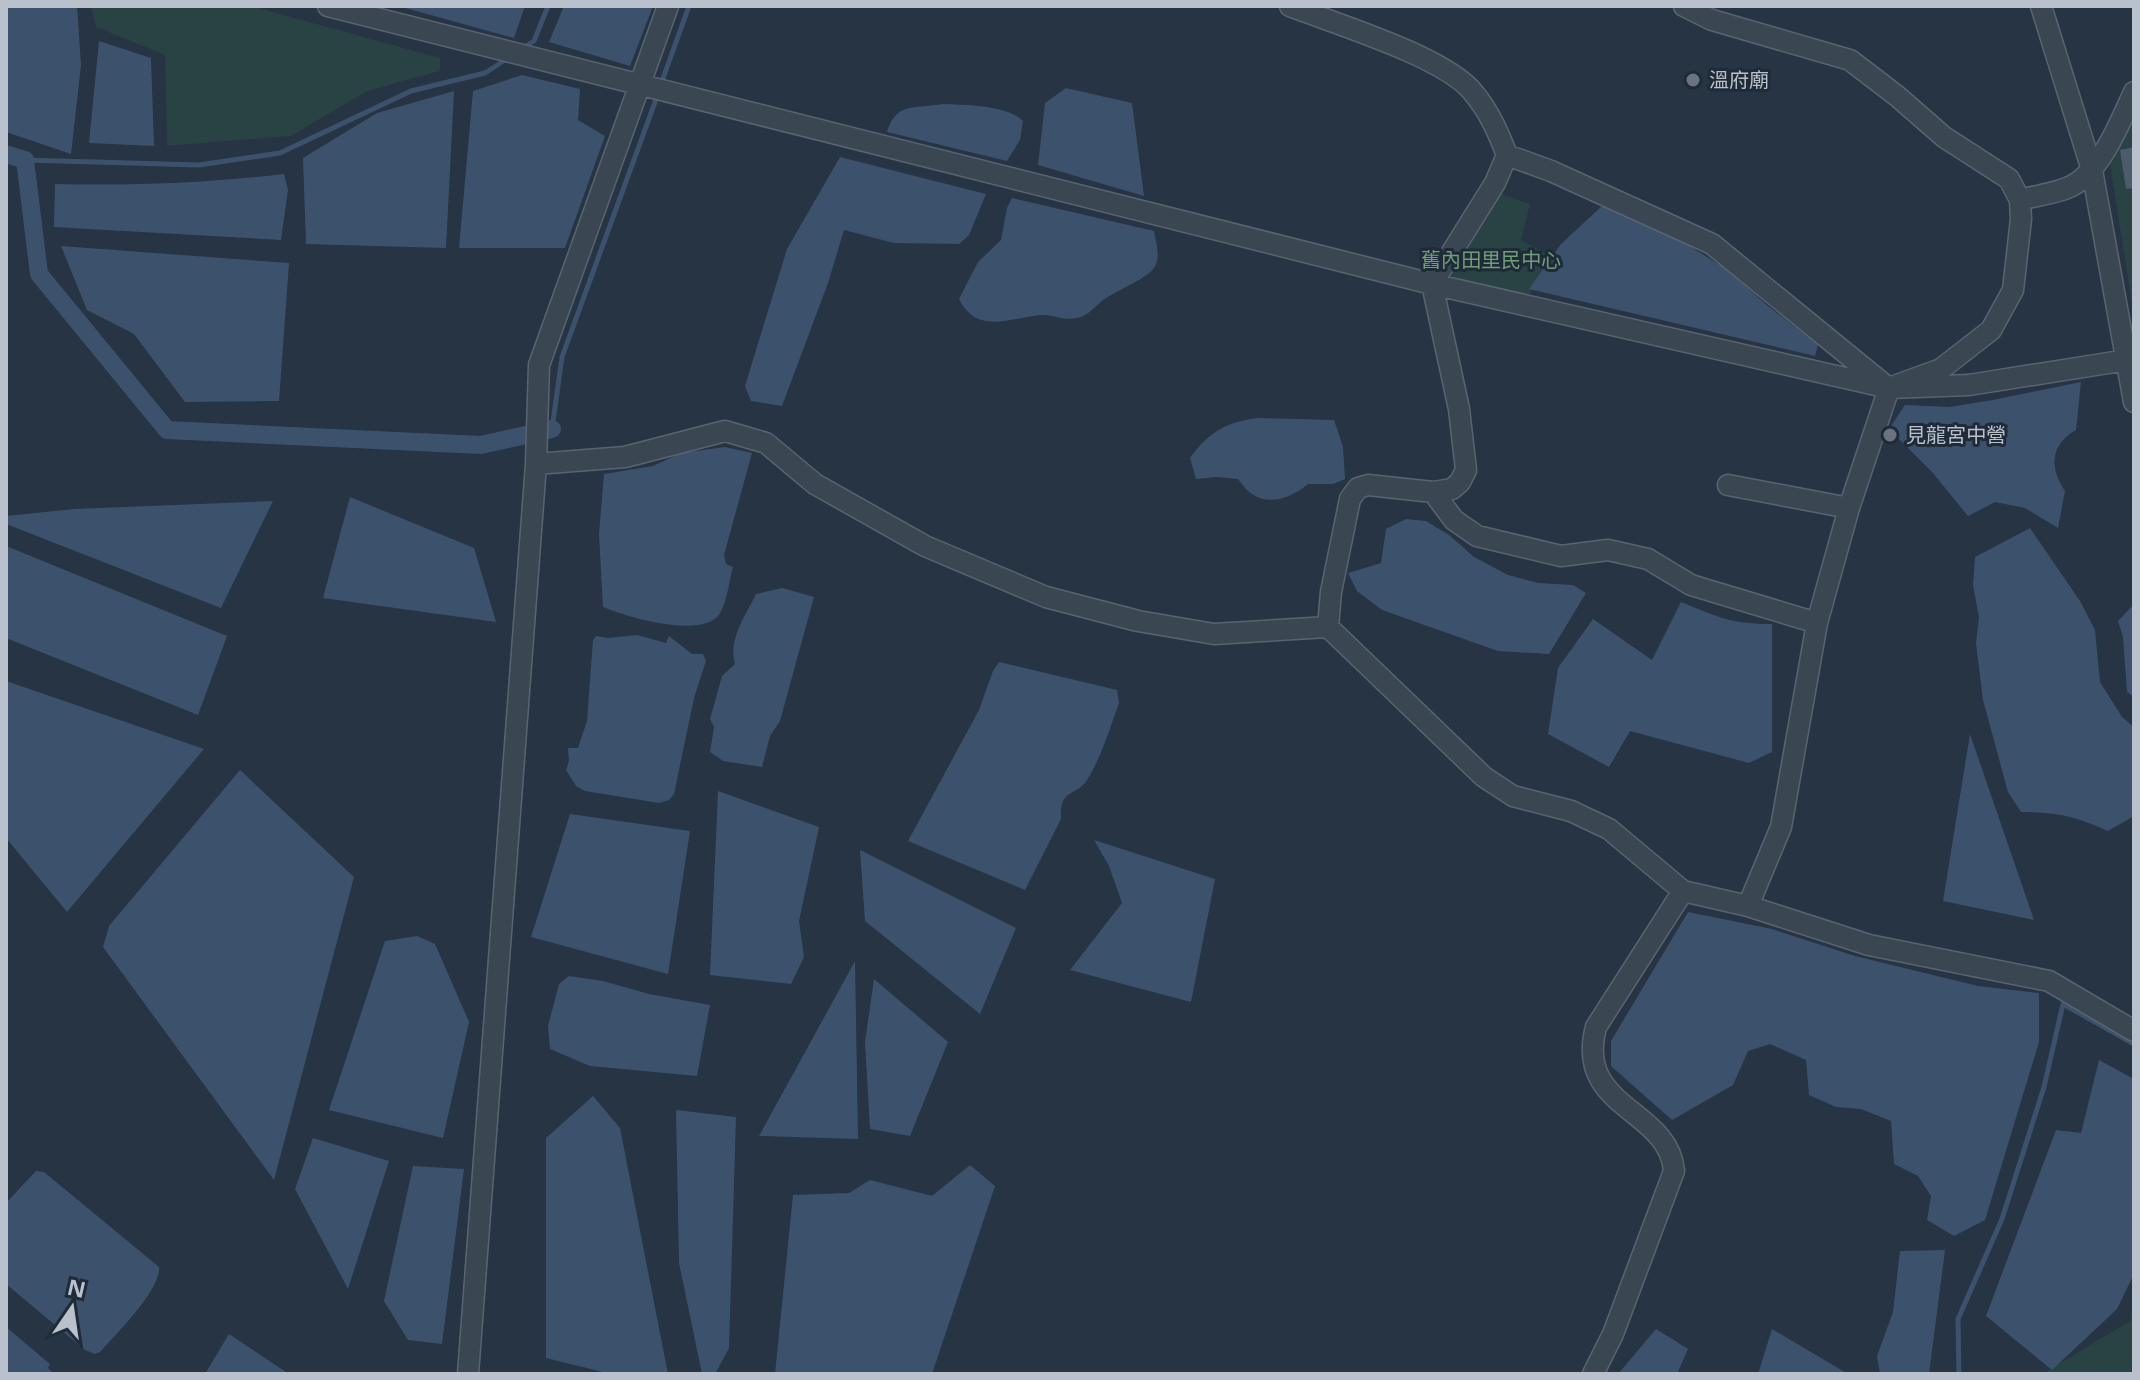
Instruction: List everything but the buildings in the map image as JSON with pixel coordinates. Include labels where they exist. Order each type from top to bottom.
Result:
[{"type":"street","points":[[328,6],[1432,284],[1889,388],[1969,385],[2127,360]]},
{"type":"street","points":[[468,1374],[536,464],[539,365],[668,6]]},
{"type":"street","points":[[1290,6],[1434,63],[1470,89],[1491,116],[1507,155],[1495,183],[1432,284],[1459,409],[1466,470],[1452,489],[1433,492],[1368,485],[1358,488],[1350,499],[1331,592],[1328,627]]},
{"type":"street","points":[[1684,6],[1712,20],[1850,60],[1944,137],[2009,179],[2020,200],[2021,219],[2013,290],[1991,330],[1941,369],[1889,388]]},
{"type":"street","points":[[2041,6],[2051,30],[2092,170],[2134,402]]},
{"type":"street","points":[[2020,200],[2074,185],[2092,170],[2118,127],[2134,92]]},
{"type":"street","points":[[1507,155],[1551,171],[1712,244],[1889,388]]},
{"type":"street","points":[[1748,906],[1781,827],[1817,623],[1849,508],[1889,388]]},
{"type":"street","points":[[536,464],[625,457],[725,431],[766,443],[815,484],[925,546],[1046,597],[1138,621],[1214,634],[1328,627],[1484,777],[1513,796],[1571,811],[1609,829],[1683,891],[1748,906],[1869,945],[2049,981],[2134,1031]]},
{"type":"street","points":[[1728,485],[1849,508]]},
{"type":"street","points":[[1433,492],[1454,520],[1477,536],[1561,556],[1608,550],[1648,559],[1691,585],[1817,623]]},
{"type":"street","points":[[1593,1374],[1613,1334],[1674,1171],[1673,1156],[1662,1139],[1610,1091],[1595,1072],[1590,1048],[1596,1027],[1683,891]]},
{"type":"green space","points":[[91,6],[251,6],[440,58],[440,71],[367,91],[291,136],[167,146],[165,55],[96,27]]},
{"type":"green space","points":[[2134,98],[2134,317],[2107,145]]},
{"type":"green space","name":"舊內田里民中心","points":[[1490,190],[1530,204],[1521,240],[1552,257],[1523,305],[1432,284]]},
{"type":"green space","points":[[2134,1313],[2134,1374],[2042,1374],[2130,1321]]},
{"type":"water","points":[[6,6],[77,6],[81,65],[71,154],[6,132]]},
{"type":"water","points":[[398,6],[525,6],[514,38]]},
{"type":"water","points":[[564,6],[653,6],[630,66],[549,42]]},
{"type":"water","points":[[99,41],[151,58],[154,146],[89,143]]},
{"type":"water","points":[[522,75],[580,89],[578,120],[605,136],[565,248],[459,248],[473,91]]},
{"type":"water","points":[[1066,88],[1132,103],[1144,196],[1038,165],[1045,103]]},
{"type":"water","points":[[454,91],[446,248],[306,244],[303,158],[377,113]]},
{"type":"water","points":[[943,104],[997,109],[1023,121],[1020,140],[1007,161],[887,132],[896,115],[902,111]]},
{"type":"water","points":[[840,157],[986,194],[969,235],[959,244],[894,243],[844,230],[828,283],[782,406],[751,401],[745,386],[787,249]]},
{"type":"water","points":[[284,174],[288,190],[281,240],[54,227],[55,184],[170,183]]},
{"type":"water","points":[[1012,198],[1154,231],[1156,264],[1144,277],[1080,317],[1068,319],[1041,315],[995,322],[975,317],[959,299],[978,262],[1001,240]]},
{"type":"water","points":[[1603,205],[1686,244],[1725,268],[1818,345],[1815,356],[1529,289],[1561,244]]},
{"type":"water","points":[[61,246],[289,263],[279,401],[185,402],[134,334],[87,310]]},
{"type":"water","points":[[2081,382],[2076,430],[2061,442],[2055,457],[2056,473],[2065,491],[2058,528],[2025,508],[1995,502],[1968,516],[1932,472],[1889,429],[1905,405],[1949,407]]},
{"type":"water","points":[[1258,418],[1334,420],[1343,447],[1345,479],[1333,484],[1308,484],[1289,496],[1267,500],[1252,494],[1238,479],[1196,479],[1190,458],[1204,441],[1227,426]]},
{"type":"water","points":[[725,447],[752,453],[724,555],[726,564],[733,567],[726,599],[718,616],[695,625],[662,624],[603,607],[599,534],[604,474],[653,466],[681,453]]},
{"type":"water","points":[[350,497],[474,548],[496,622],[323,598]]},
{"type":"water","points":[[273,501],[221,608],[6,524],[6,516],[74,509]]},
{"type":"water","points":[[1406,519],[1426,521],[1449,535],[1474,557],[1508,575],[1538,583],[1573,585],[1586,593],[1549,654],[1498,651],[1382,610],[1357,591],[1348,573],[1381,563],[1386,529]]},
{"type":"water","points":[[2030,528],[2080,601],[2095,630],[2100,682],[2122,717],[2134,727],[2134,816],[2108,831],[2066,816],[2021,812],[2008,792],[1983,700],[1976,643],[1979,617],[1973,585],[1975,557]]},
{"type":"water","points":[[6,546],[227,636],[198,715],[6,638]]},
{"type":"water","points":[[782,588],[814,597],[780,721],[770,736],[762,767],[723,761],[710,752],[714,727],[710,719],[722,676],[735,664],[736,637],[756,594]]},
{"type":"water","points":[[1681,602],[1725,619],[1772,624],[1772,752],[1749,763],[1630,731],[1609,767],[1548,734],[1558,668],[1593,619],[1652,660]]},
{"type":"water","points":[[2134,604],[2134,697],[2127,692],[2123,637],[2118,621]]},
{"type":"water","points":[[637,635],[666,643],[669,636],[692,654],[703,654],[706,661],[694,698],[674,794],[669,800],[659,803],[585,791],[576,786],[566,770],[568,748],[578,748],[587,721],[593,640],[596,636]]},
{"type":"water","points":[[999,662],[1117,690],[1119,703],[1092,771],[1083,785],[1065,798],[1061,819],[1025,890],[908,841],[979,710]]},
{"type":"water","points":[[6,681],[204,749],[67,912],[6,838]]},
{"type":"water","points":[[1970,734],[2034,920],[1943,901]]},
{"type":"water","points":[[240,770],[354,877],[274,1180],[103,947],[109,926]]},
{"type":"water","points":[[718,791],[819,827],[799,921],[804,957],[791,984],[710,975]]},
{"type":"water","points":[[570,814],[690,831],[668,974],[531,937]]},
{"type":"water","points":[[1094,840],[1215,879],[1191,1002],[1070,970],[1122,903],[1109,866]]},
{"type":"water","points":[[860,850],[1016,928],[980,1014],[865,921]]},
{"type":"water","points":[[1688,912],[1772,929],[1855,956],[1978,986],[2039,993],[2039,1042],[1985,1220],[1954,1236],[1927,1220],[1931,1196],[1918,1176],[1894,1164],[1891,1121],[1861,1109],[1836,1107],[1809,1095],[1806,1060],[1770,1044],[1748,1051],[1733,1085],[1672,1120],[1611,1066],[1611,1041]]},
{"type":"water","points":[[417,936],[435,944],[469,1022],[443,1138],[329,1110],[385,941]]},
{"type":"water","points":[[855,961],[858,1139],[759,1136]]},
{"type":"water","points":[[569,976],[710,1005],[697,1076],[590,1066],[550,1049],[548,1026],[559,984]]},
{"type":"water","points":[[874,979],[948,1042],[910,1136],[870,1129],[865,1042]]},
{"type":"water","points":[[2099,1060],[2134,1079],[2134,1274],[2117,1309],[2052,1370],[1986,1316],[2056,1130],[2081,1133]]},
{"type":"water","points":[[593,1096],[620,1128],[668,1374],[611,1374],[546,1358],[546,1138]]},
{"type":"water","points":[[676,1110],[736,1117],[729,1348],[715,1374],[702,1374],[679,1263]]},
{"type":"water","points":[[313,1138],[389,1161],[348,1289],[295,1189]]},
{"type":"water","points":[[970,1165],[995,1186],[932,1374],[775,1374],[793,1195],[849,1193],[870,1180],[932,1196]]},
{"type":"water","points":[[413,1166],[464,1169],[442,1344],[408,1340],[384,1301]]},
{"type":"water","points":[[36,1171],[44,1172],[159,1267],[158,1277],[145,1299],[95,1354],[85,1350],[6,1284],[6,1203]]},
{"type":"water","points":[[1945,1250],[1929,1374],[1880,1374],[1877,1356],[1893,1312],[1900,1251]]},
{"type":"water","points":[[6,1327],[50,1364],[48,1368],[54,1374],[6,1374]]},
{"type":"water","points":[[1656,1329],[1688,1349],[1677,1374],[1618,1374]]},
{"type":"water","points":[[1772,1329],[1848,1374],[1758,1374]]},
{"type":"water","points":[[229,1334],[289,1374],[205,1374]]},
{"type":"waterway","points":[[523,48],[534,41],[548,6]]},
{"type":"waterway","points":[[661,84],[689,6]]},
{"type":"waterway","points":[[25,160],[199,165],[280,153],[411,91],[485,73],[508,58]]},
{"type":"waterway","points":[[552,429],[562,357],[658,94]]},
{"type":"waterway","points":[[6,154],[25,160],[39,274],[167,430],[481,445],[552,429]]},
{"type":"waterway","points":[[1959,1374],[1958,1319],[2002,1219],[2044,1087],[2063,1004],[2134,1044]]},
{"type":"place","name":"溫府廟","points":[[1693,80]]},
{"type":"place","name":"見龍宮中營","points":[[1890,435]]}]
